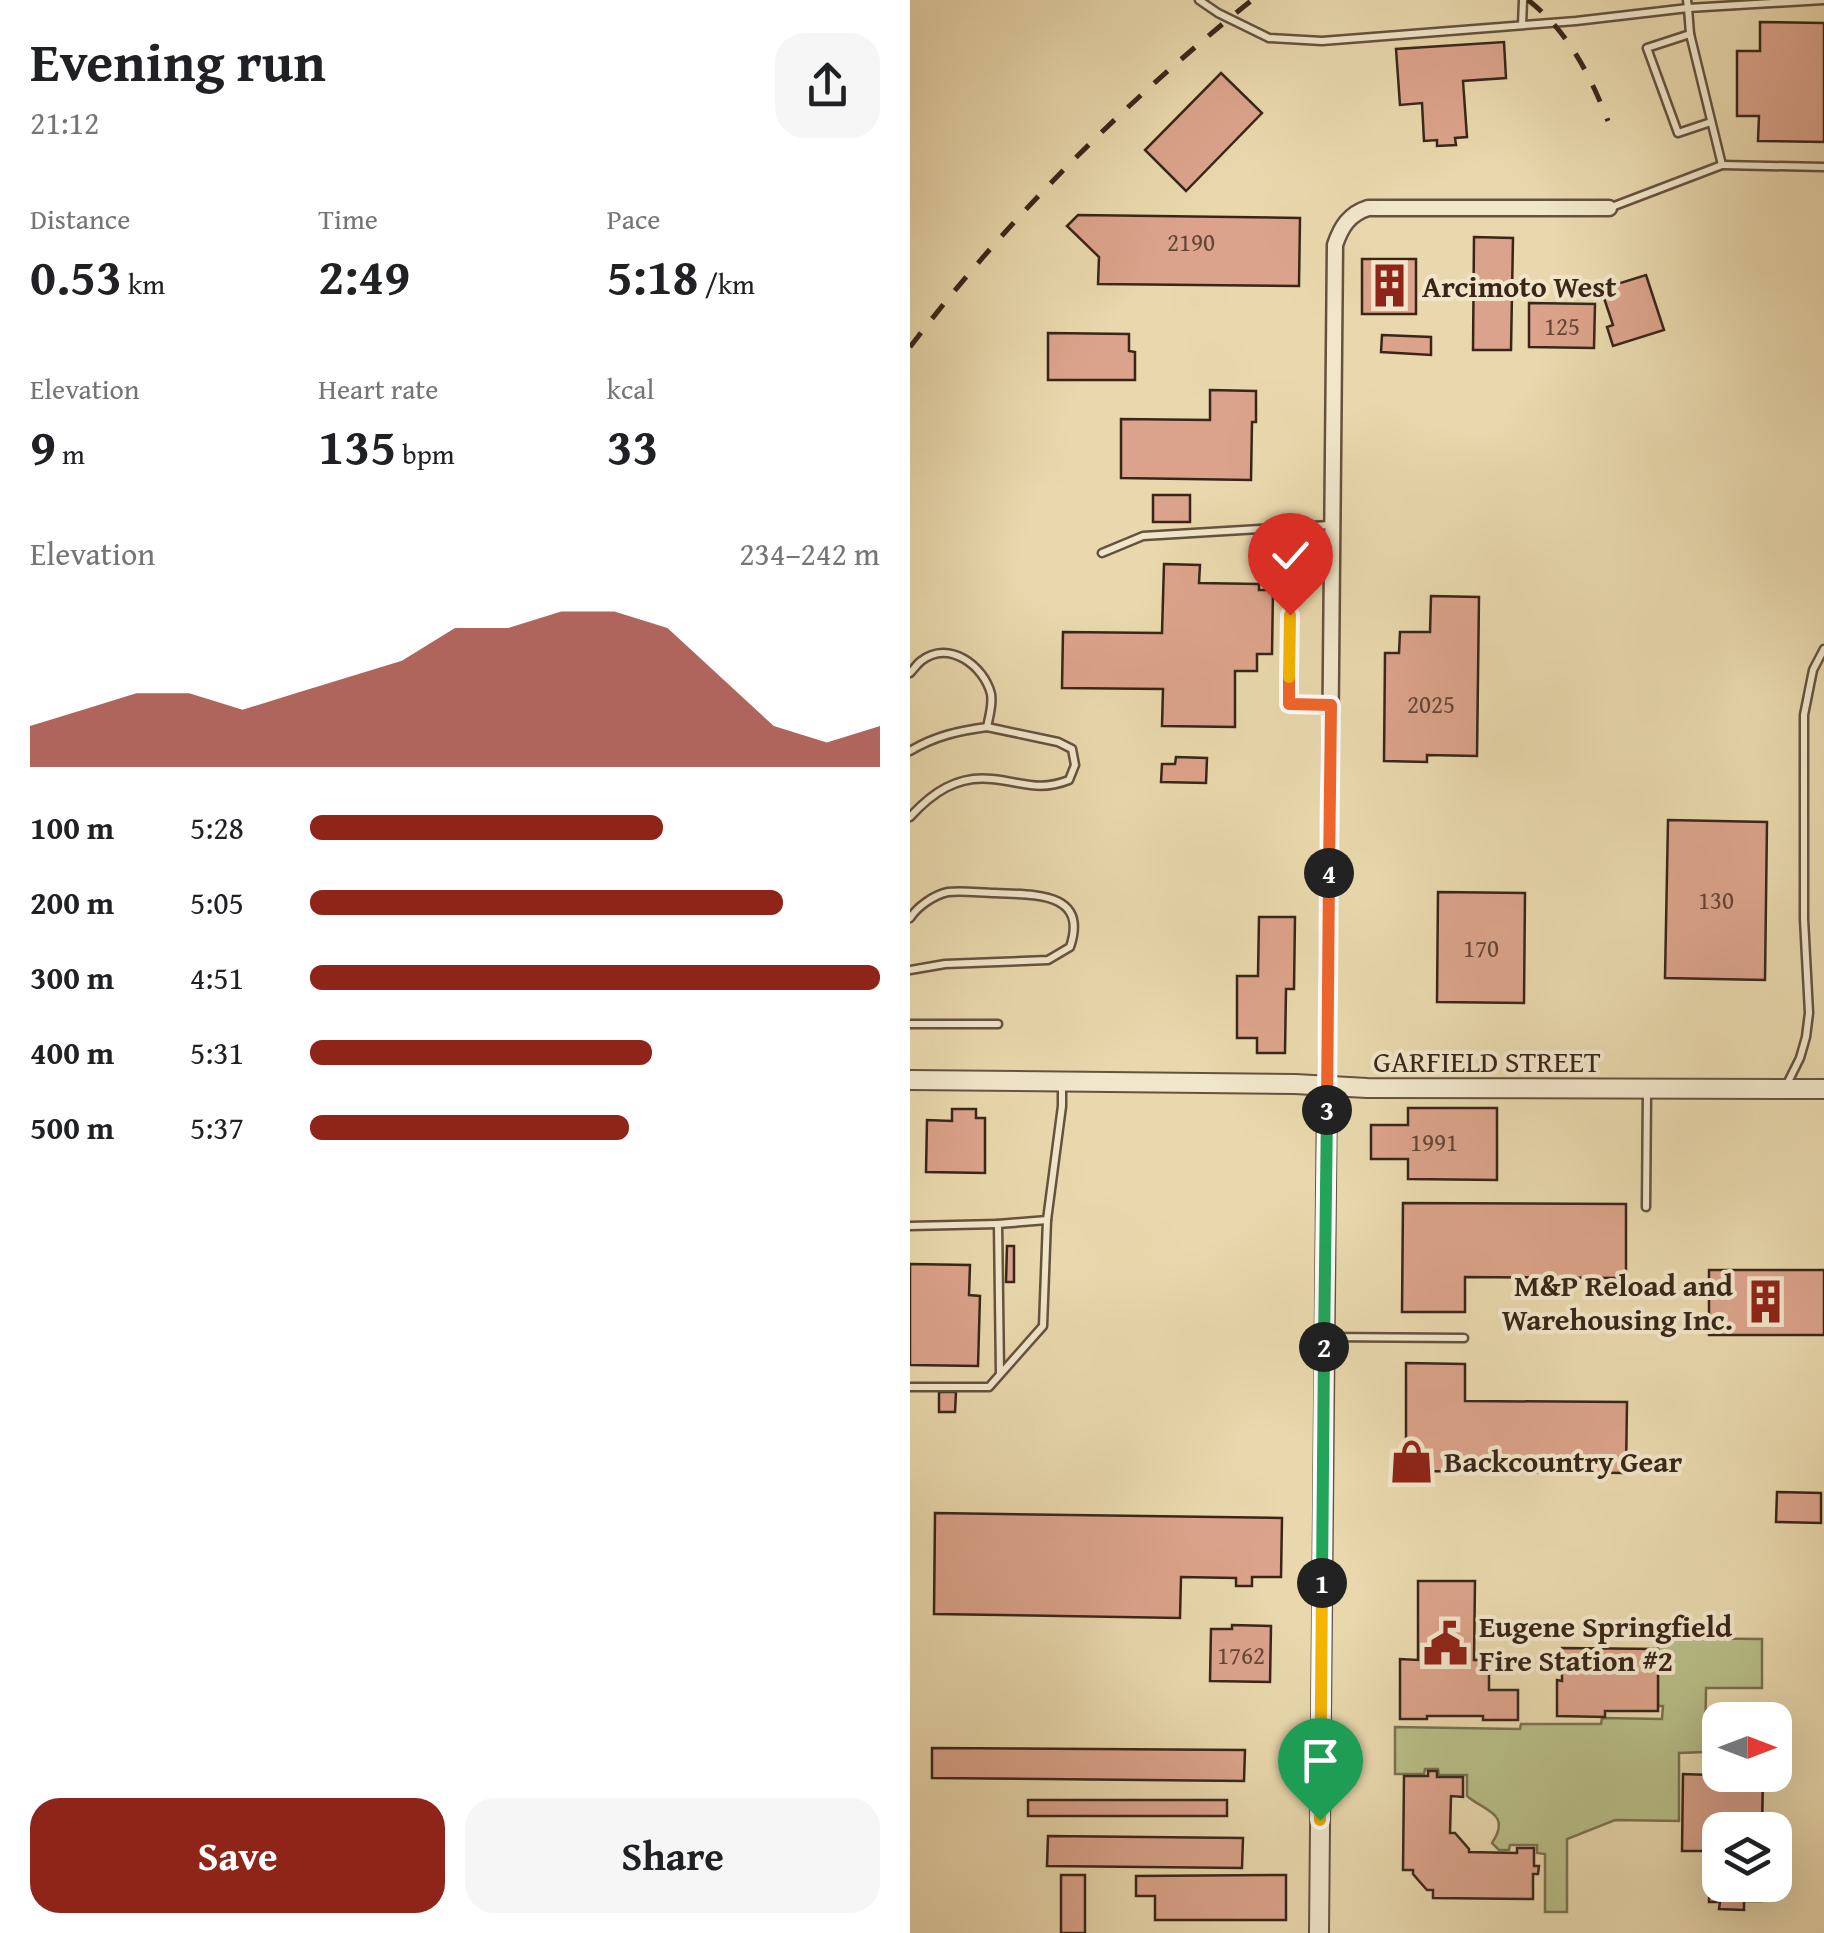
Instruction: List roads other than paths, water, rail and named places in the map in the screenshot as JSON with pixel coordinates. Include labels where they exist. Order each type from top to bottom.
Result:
[{"type":"street","points":[[1318,1933],[1335,245],[1349,218],[1358,211],[1382,207],[1610,208]]},
{"type":"street","name":"GARFIELD STREET","points":[[910,1080],[1824,1090]]},
{"type":"lane","points":[[1198,0],[1269,38],[1322,41],[1522,26],[1687,4],[1824,0]]},
{"type":"lane","points":[[1522,26],[1523,0]]},
{"type":"lane","points":[[1687,4],[1690,34],[1722,165]]},
{"type":"lane","points":[[1690,34],[1647,48],[1678,133],[1712,122]]},
{"type":"lane","points":[[1610,208],[1722,165],[1824,167]]},
{"type":"lane","points":[[1102,554],[1143,536],[1332,525]]},
{"type":"lane","points":[[1292,527],[1289,704],[1331,705]]},
{"type":"lane","points":[[1784,1089],[1800,1058],[1809,1014],[1804,919],[1804,716],[1813,670],[1824,649]]},
{"type":"lane","points":[[910,673],[923,658],[943,653],[967,658],[981,671],[992,696],[987,727]]},
{"type":"lane","points":[[910,751],[952,732],[987,727],[1058,742],[1072,749],[1075,765],[1069,780],[1051,788],[991,778],[948,784],[910,818]]},
{"type":"lane","points":[[910,918],[916,910],[947,892],[1044,895],[1062,902],[1074,919],[1070,948],[1048,960],[945,964],[910,970]]},
{"type":"lane","points":[[910,1024],[998,1024]]},
{"type":"lane","points":[[910,1387],[989,1387],[1042,1326],[1047,1220],[1062,1081]]},
{"type":"lane","points":[[1646,1206],[1647,1089]]},
{"type":"lane","points":[[910,1226],[1047,1220]]},
{"type":"lane","points":[[998,1224],[1000,1375]]},
{"type":"lane","points":[[1324,1337],[1464,1338]]},
{"type":"railway","points":[[910,347],[987,253],[1071,163],[1159,79],[1252,0]]},
{"type":"railway","points":[[1528,0],[1555,26],[1576,55],[1608,121]]},
{"type":"place","name":"Arcimoto West","points":[[1389,286]]},
{"type":"place","name":"M&P Reload and Warehousing Inc.","points":[[1766,1302]]},
{"type":"place","name":"Backcountry Gear","points":[[1411,1461]]},
{"type":"place","name":"Eugene Springfield Fire Station #2","points":[[1446,1643]]}]
